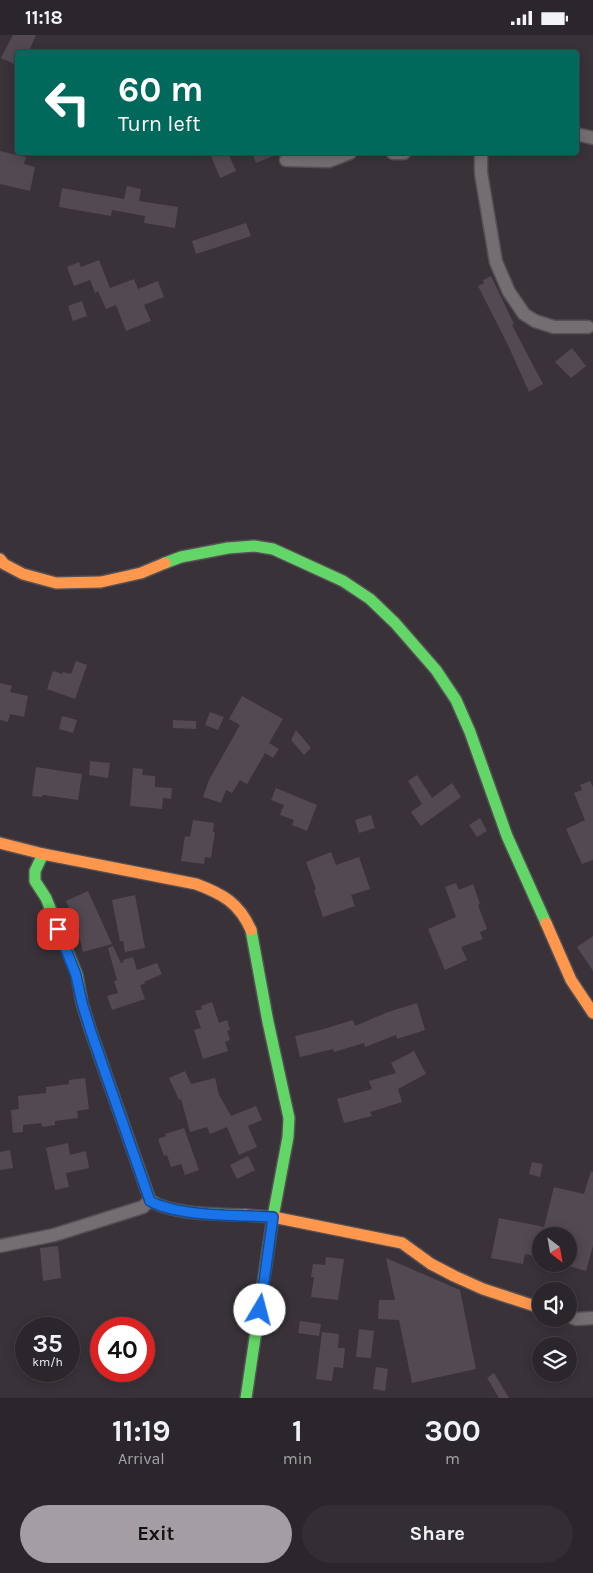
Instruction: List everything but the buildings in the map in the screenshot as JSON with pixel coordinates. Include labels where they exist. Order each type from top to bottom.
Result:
[{"type":"street","points":[[579,135],[593,137]]},
{"type":"street","points":[[286,160],[329,161],[345,155]]},
{"type":"street","points":[[481,155],[481,173],[496,262],[510,292],[524,314],[535,321],[554,327],[588,327]]},
{"type":"street","points":[[0,559],[4,564],[23,574],[56,583],[101,582],[141,573],[181,557],[228,548],[254,546],[273,549],[306,563],[343,581],[370,599],[395,623],[436,670],[456,700],[470,732],[507,836],[571,980],[593,1013]]},
{"type":"street","points":[[0,843],[43,854],[196,884],[219,893],[232,902],[240,910],[252,929],[268,1022],[289,1118],[288,1137],[273,1217],[246,1398]]},
{"type":"street","points":[[43,854],[35,871],[35,881],[46,898],[76,975],[91,1032],[150,1201],[169,1208],[200,1213],[273,1217],[402,1243],[432,1264],[454,1276],[483,1289],[532,1304]]},
{"type":"street","points":[[0,1246],[54,1235],[86,1226],[144,1207],[150,1201]]},
{"type":"street","points":[[577,1319],[593,1318]]},
{"type":"traffic: fast","points":[[165,563],[181,557],[228,548],[254,546],[273,549],[343,581],[370,599],[395,623],[436,670],[456,700],[470,732],[507,836],[546,923]]},
{"type":"traffic: fast","points":[[43,854],[35,871],[35,881],[46,898],[77,975],[82,1003],[91,1032],[150,1200],[170,1209],[209,1214],[245,1215]]},
{"type":"traffic: fast","points":[[246,1398],[273,1217],[288,1137],[289,1118],[268,1022],[251,930]]},
{"type":"traffic: slow","points":[[0,559],[4,564],[23,574],[56,583],[101,582],[141,573],[165,563]]},
{"type":"traffic: slow","points":[[0,843],[43,854],[196,884],[222,896],[235,906],[251,930]]},
{"type":"traffic: slow","points":[[546,923],[571,980],[593,1013]]},
{"type":"traffic: slow","points":[[245,1215],[273,1217],[402,1243],[431,1264],[454,1276],[483,1289],[532,1305]]},
{"type":"route","points":[[58,929],[76,975],[91,1032],[150,1201],[169,1208],[200,1213],[273,1217],[260,1310]]}]
